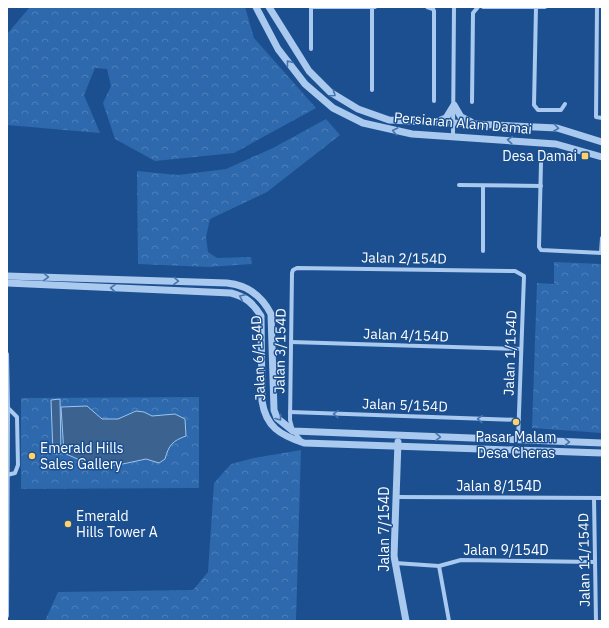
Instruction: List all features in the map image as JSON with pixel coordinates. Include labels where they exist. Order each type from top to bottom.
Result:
[{"type":"street","name":"Persiaran Alam Damai","points":[[256,7],[278,48],[305,84],[333,108],[363,123],[412,134],[556,144],[602,157]]},
{"type":"street","name":"Persiaran Alam Damai","points":[[269,7],[309,71],[330,92],[358,109],[389,120],[556,128],[602,142]]},
{"type":"street","points":[[311,49],[311,7],[375,7]]},
{"type":"street","points":[[372,7],[372,90]]},
{"type":"street","points":[[427,7],[433,9],[434,11],[434,102]]},
{"type":"street","points":[[453,136],[454,7]]},
{"type":"street","points":[[483,7],[545,7]]},
{"type":"street","points":[[536,7],[534,105],[538,110],[561,110],[566,104]]},
{"type":"street","points":[[598,7],[596,117],[602,118]]},
{"type":"street","points":[[472,102],[474,13],[477,8]]},
{"type":"street","points":[[433,122],[446,118],[454,105]]},
{"type":"street","points":[[454,105],[461,117],[475,124]]},
{"type":"street","points":[[541,163],[539,247],[541,250],[602,253],[602,238]]},
{"type":"street","points":[[459,185],[541,186]]},
{"type":"street","points":[[483,186],[483,251]]},
{"type":"street","name":"Jalan 2/154D","points":[[293,270],[515,271]]},
{"type":"street","name":"Jalan 3/154D","points":[[293,270],[290,412],[293,432]]},
{"type":"street","name":"Jalan 1/154D","points":[[515,271],[524,276],[518,440]]},
{"type":"street","name":"Jalan 6/154D","points":[[7,276],[227,283],[247,288],[265,302],[271,314],[274,410],[277,418],[293,432]]},
{"type":"street","name":"Jalan 6/154D","points":[[7,283],[230,292],[244,297],[255,305],[261,316],[262,401],[264,414],[278,432],[289,438],[304,443],[602,453]]},
{"type":"street","name":"Jalan 4/154D","points":[[291,342],[521,349]]},
{"type":"street","points":[[7,354],[7,616]]},
{"type":"street","points":[[8,407],[17,417],[18,465],[14,473],[8,475]]},
{"type":"street","name":"Jalan 5/154D","points":[[290,412],[519,420]]},
{"type":"street","points":[[293,432],[602,443]]},
{"type":"street","points":[[293,432],[304,443]]},
{"type":"street","name":"Jalan 7/154D","points":[[399,435],[394,563],[406,621]]},
{"type":"street","points":[[518,440],[518,450]]},
{"type":"street","points":[[381,445],[390,447],[398,457],[405,448],[410,446]]},
{"type":"street","name":"Jalan 8/154D","points":[[396,497],[602,498]]},
{"type":"street","name":"Jalan 11/154D","points":[[594,498],[596,621]]},
{"type":"street","name":"Jalan 9/154D","points":[[394,563],[439,566],[461,560],[595,562]]},
{"type":"street","points":[[439,566],[449,621]]},
{"type":"green space","points":[[30,7],[245,7],[254,38],[316,108],[234,153],[155,161],[115,139],[103,103],[111,86],[107,69],[95,68],[84,95],[100,133],[7,125],[7,34]]},
{"type":"green space","points":[[326,119],[340,135],[267,192],[210,219],[206,237],[208,252],[217,258],[251,257],[252,264],[208,267],[138,264],[137,171],[178,175],[226,169],[273,148]]},
{"type":"green space","points":[[554,262],[602,264],[602,433],[532,428],[537,283],[554,284]]},
{"type":"green space","points":[[199,397],[199,488],[21,489],[21,398]]},
{"type":"green space","points":[[301,450],[296,621],[45,621],[58,592],[193,590],[208,572],[214,483],[231,464],[254,458]]},
{"type":"shaded area","points":[[60,399],[61,454],[53,454],[51,400]]},
{"type":"shaded area","points":[[87,406],[102,419],[118,419],[136,411],[144,412],[152,416],[175,414],[185,419],[186,436],[172,444],[165,459],[159,463],[146,459],[118,465],[93,466],[64,453],[61,407]]},
{"type":"place","name":"Desa Damai","points":[[585,156]]},
{"type":"place","name":"Pasar Malam Desa Cheras","points":[[516,422]]},
{"type":"place","name":"Emerald Hills Sales Gallery","points":[[32,456]]},
{"type":"place","name":"Emerald Hills Tower A","points":[[68,524]]}]
